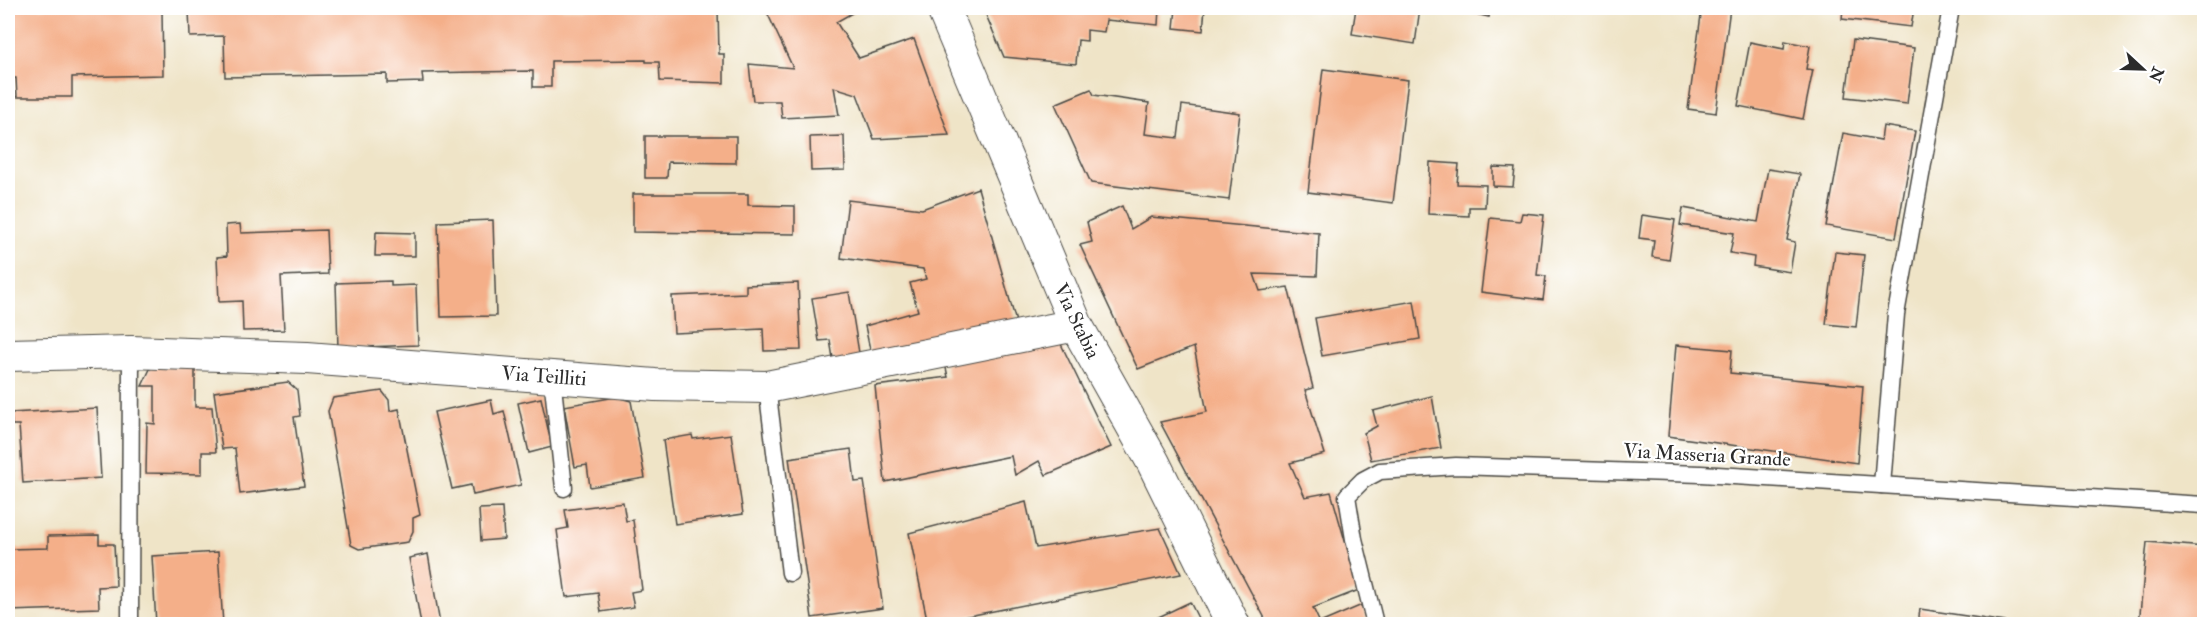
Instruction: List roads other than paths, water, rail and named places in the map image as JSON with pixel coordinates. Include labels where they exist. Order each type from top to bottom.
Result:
[{"type":"main road","name":"Via Stabia","points":[[943,8],[1076,325],[1153,462],[1233,624]]},
{"type":"street","name":"Via Teilliti","points":[[8,355],[131,352],[307,357],[655,385],[767,387],[1076,325]]},
{"type":"lane","points":[[1882,485],[1896,314],[1951,8]]},
{"type":"lane","points":[[130,624],[131,352]]},
{"type":"lane","points":[[552,377],[564,488]]},
{"type":"lane","points":[[767,387],[790,573]]},
{"type":"lane","name":"Via Masseria Grande","points":[[1375,624],[1354,539],[1347,496],[1363,480],[1380,471],[1456,466],[1701,474],[2205,505]]}]
